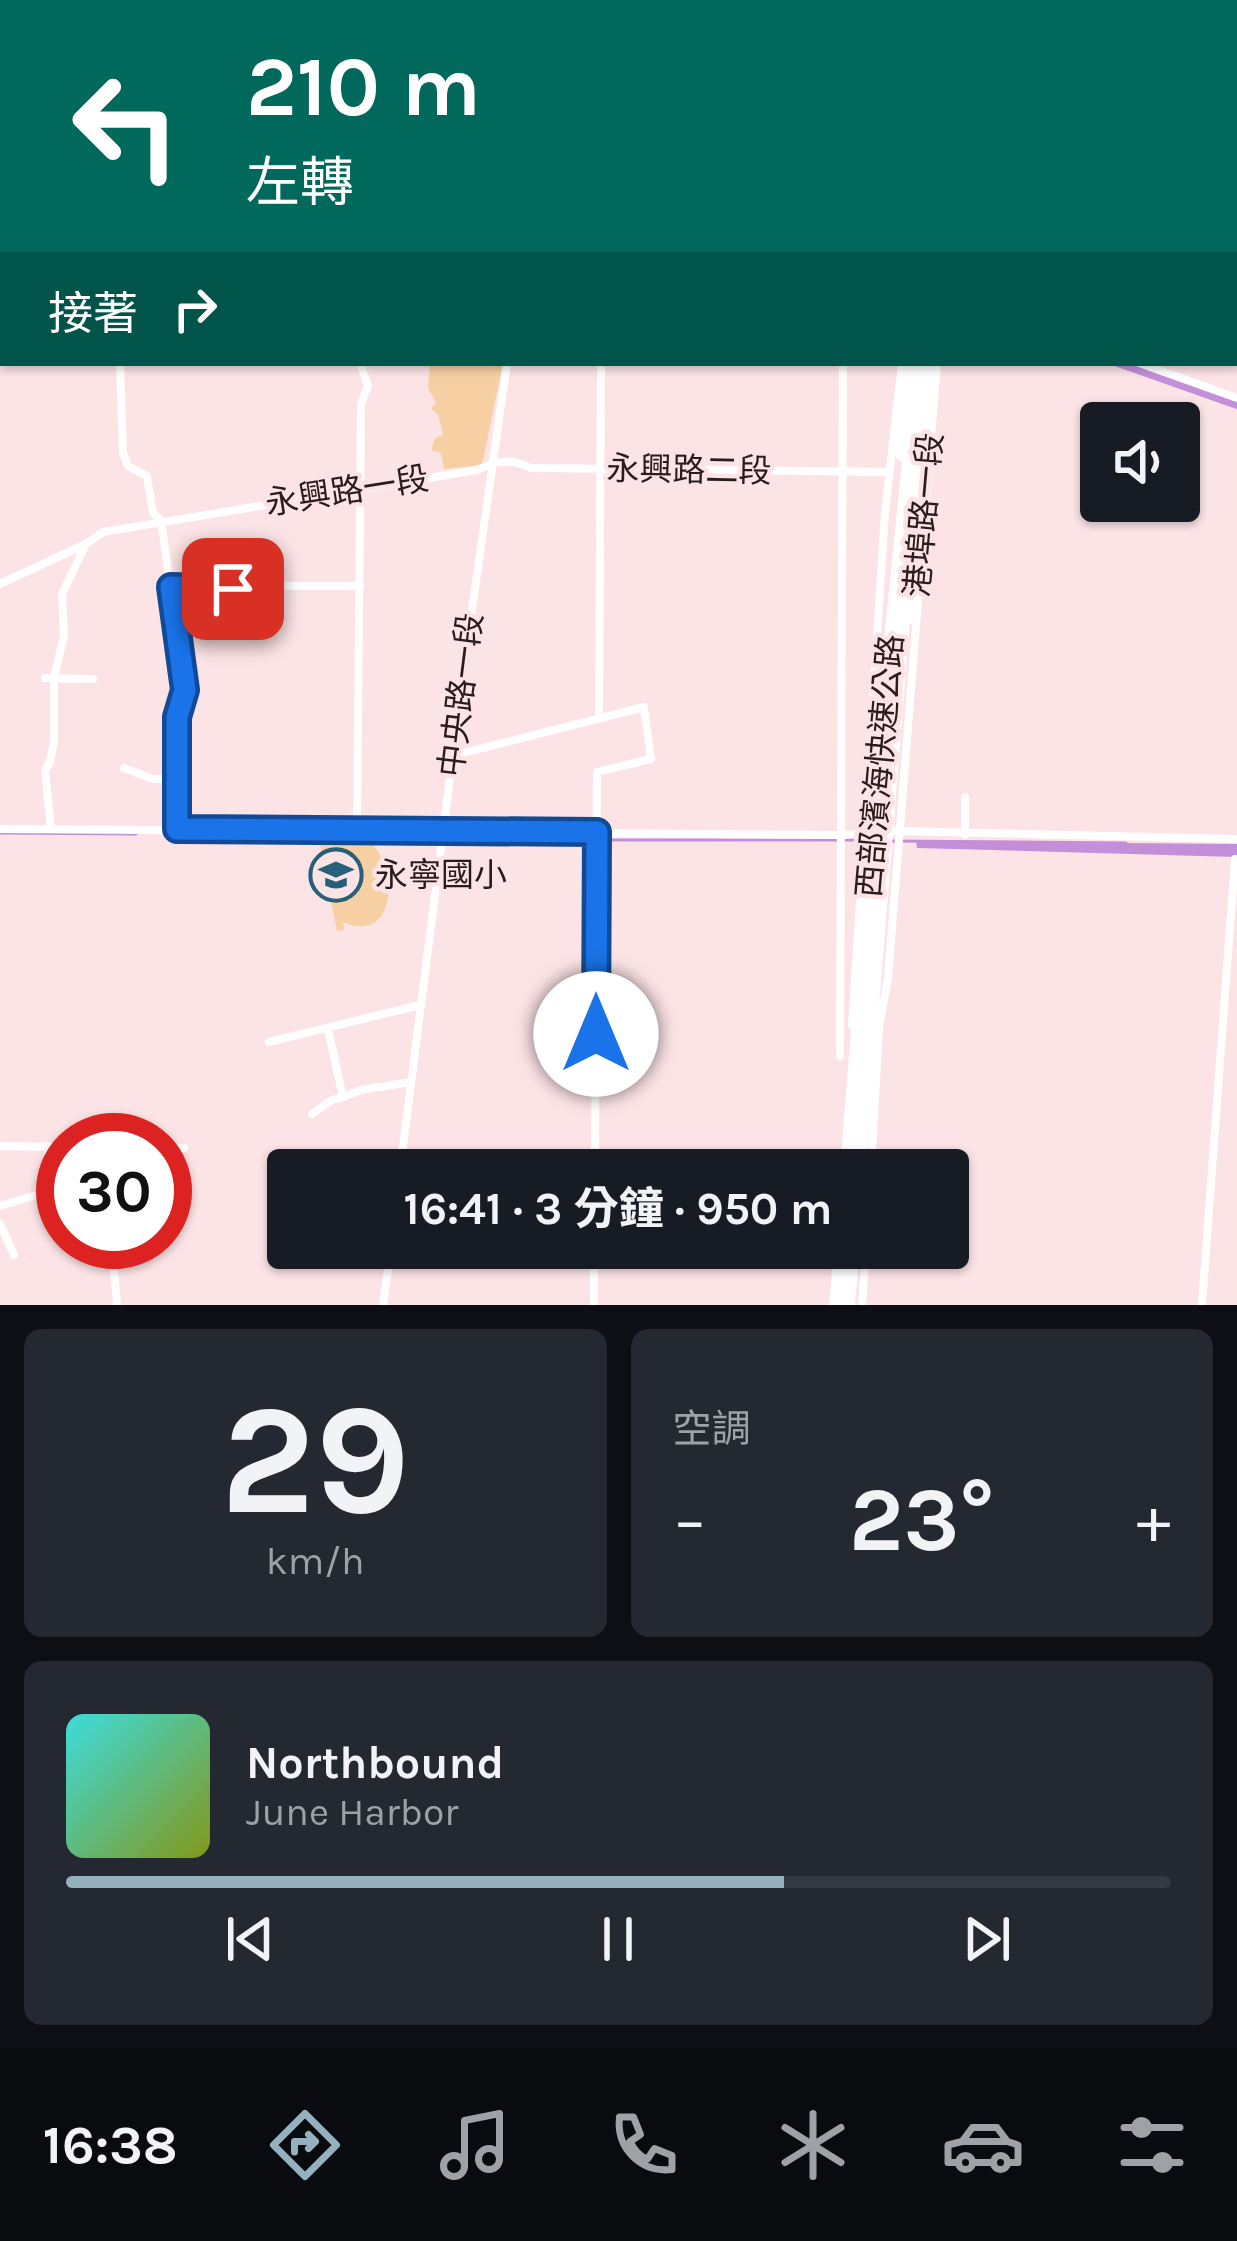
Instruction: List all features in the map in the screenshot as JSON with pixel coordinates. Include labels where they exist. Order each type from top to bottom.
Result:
[{"type":"highway","name":"西部濱海快速公路","points":[[846,1149],[880,749],[879,711],[920,366]]},
{"type":"highway","name":"西部濱海快速公路","points":[[861,1149],[920,366]]},
{"type":"highway","points":[[833,1305],[836,1269]]},
{"type":"highway","points":[[848,1305],[851,1269]]},
{"type":"street","points":[[120,366],[123,453],[128,466],[147,476],[153,513],[161,520],[185,690],[177,717],[177,829]]},
{"type":"street","points":[[357,829],[358,490],[361,404],[368,386],[361,366]]},
{"type":"street","name":"中央路一段","points":[[402,1149],[507,366]]},
{"type":"street","points":[[599,719],[601,366]]},
{"type":"street","points":[[840,1055],[843,366]]},
{"type":"street","name":"港埠路一段","points":[[845,1149],[889,472],[919,366]]},
{"type":"street","points":[[1147,366],[1237,398]]},
{"type":"street","name":"永興路二段","points":[[491,463],[512,461],[530,468],[889,472]]},
{"type":"street","name":"永興路一段","points":[[0,584],[103,532],[477,470],[491,463]]},
{"type":"street","points":[[51,829],[45,770],[54,740],[50,677],[64,636],[62,595],[86,544]]},
{"type":"street","points":[[257,586],[360,586]]},
{"type":"street","points":[[171,587],[233,589]]},
{"type":"street","points":[[50,677],[93,680]]},
{"type":"street","points":[[454,755],[644,707],[651,759],[597,772],[595,1149]]},
{"type":"street","points":[[124,768],[152,779],[176,779]]},
{"type":"street","points":[[965,797],[965,835]]},
{"type":"street","points":[[852,1025],[888,828]]},
{"type":"street","points":[[872,1149],[879,1028],[888,978],[888,828]]},
{"type":"street","points":[[0,829],[844,836],[888,828],[965,835],[1237,839]]},
{"type":"street","points":[[1202,1305],[1235,860]]},
{"type":"street","points":[[868,957],[879,1028]]},
{"type":"street","points":[[269,1042],[420,1005]]},
{"type":"street","points":[[328,1029],[343,1097]]},
{"type":"street","points":[[311,1114],[361,1090],[410,1082]]},
{"type":"street","points":[[0,1146],[36,1146]]},
{"type":"street","points":[[0,1206],[36,1195]]},
{"type":"street","points":[[0,1224],[14,1255]]},
{"type":"street","points":[[114,1269],[116,1305]]},
{"type":"street","points":[[383,1305],[388,1269]]},
{"type":"street","points":[[594,1269],[594,1305]]},
{"type":"street","points":[[862,1305],[865,1269]]},
{"type":"shaded area","points":[[430,366],[502,366],[482,465],[444,469],[441,453],[431,450],[435,438],[443,435],[428,388]]},
{"type":"shaded area","points":[[358,835],[382,859],[387,876],[385,910],[376,921],[362,926],[343,922],[344,930],[337,931],[320,844],[328,842],[330,847],[340,838]]},
{"type":"shaded area","points":[[916,841],[1237,844],[1237,857],[917,848]]},
{"type":"waterway","points":[[1126,366],[1237,405]]},
{"type":"waterway","points":[[0,833],[136,834]]},
{"type":"waterway","points":[[284,835],[592,840]]},
{"type":"waterway","points":[[602,840],[862,840]]},
{"type":"waterway","points":[[890,841],[1126,843]]},
{"type":"place","name":"永寧國小","points":[[336,875]]},
{"type":"route","points":[[233,589],[171,587],[185,690],[177,717],[177,829],[597,832],[596,1034]]}]
